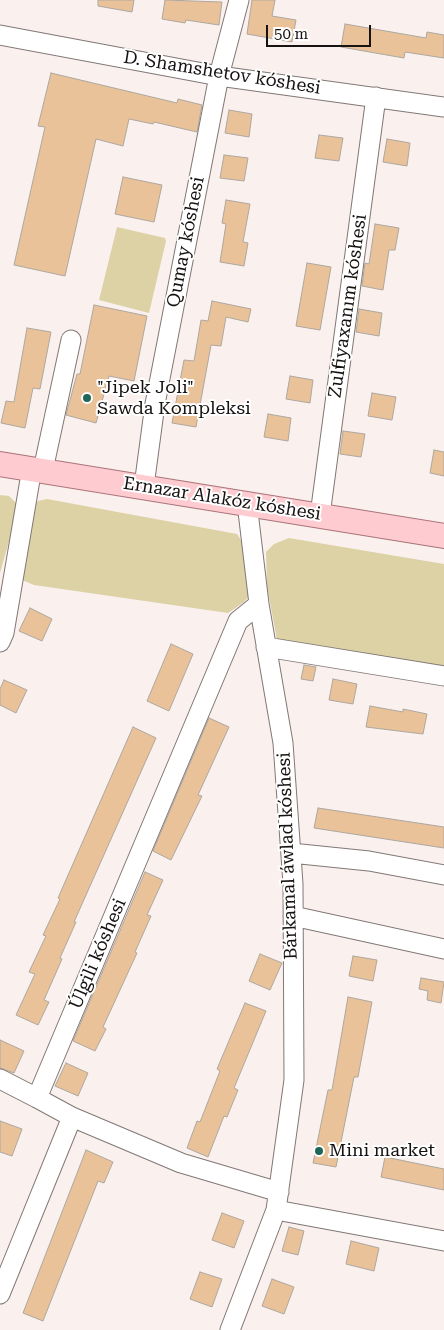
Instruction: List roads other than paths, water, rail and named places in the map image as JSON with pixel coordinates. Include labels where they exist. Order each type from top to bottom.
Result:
[{"type":"main road","name":"Ernazar Alakóz kóshesi","points":[[0,464],[444,536]]},
{"type":"street","name":"Qumay kóshesi","points":[[144,486],[155,404],[219,76],[240,0]]},
{"type":"street","name":"D. Shamshetov kóshesi","points":[[0,35],[219,76],[444,107]]},
{"type":"street","name":"Zulfiyaxanım kóshesi","points":[[320,516],[376,97]]},
{"type":"street","points":[[0,642],[4,633],[38,469],[71,340]]},
{"type":"street","name":"Bárkamal áwlad kóshesi","points":[[230,1330],[278,1201],[294,1080],[291,853],[283,743],[259,604],[247,503]]},
{"type":"street","name":"Úlgili kóshesi","points":[[37,1098],[238,621],[259,604]]},
{"type":"street","points":[[266,647],[444,676]]},
{"type":"street","points":[[291,853],[369,861],[444,875]]},
{"type":"street","points":[[293,916],[444,949]]},
{"type":"street","points":[[0,1079],[72,1117],[278,1201],[444,1241]]},
{"type":"street","points":[[0,1294],[72,1117]]},
{"type":"place","name":"\"Jipek Joli\" Sawda Kompleksi","points":[[87,398]]},
{"type":"place","name":"Mini market","points":[[319,1151]]}]
